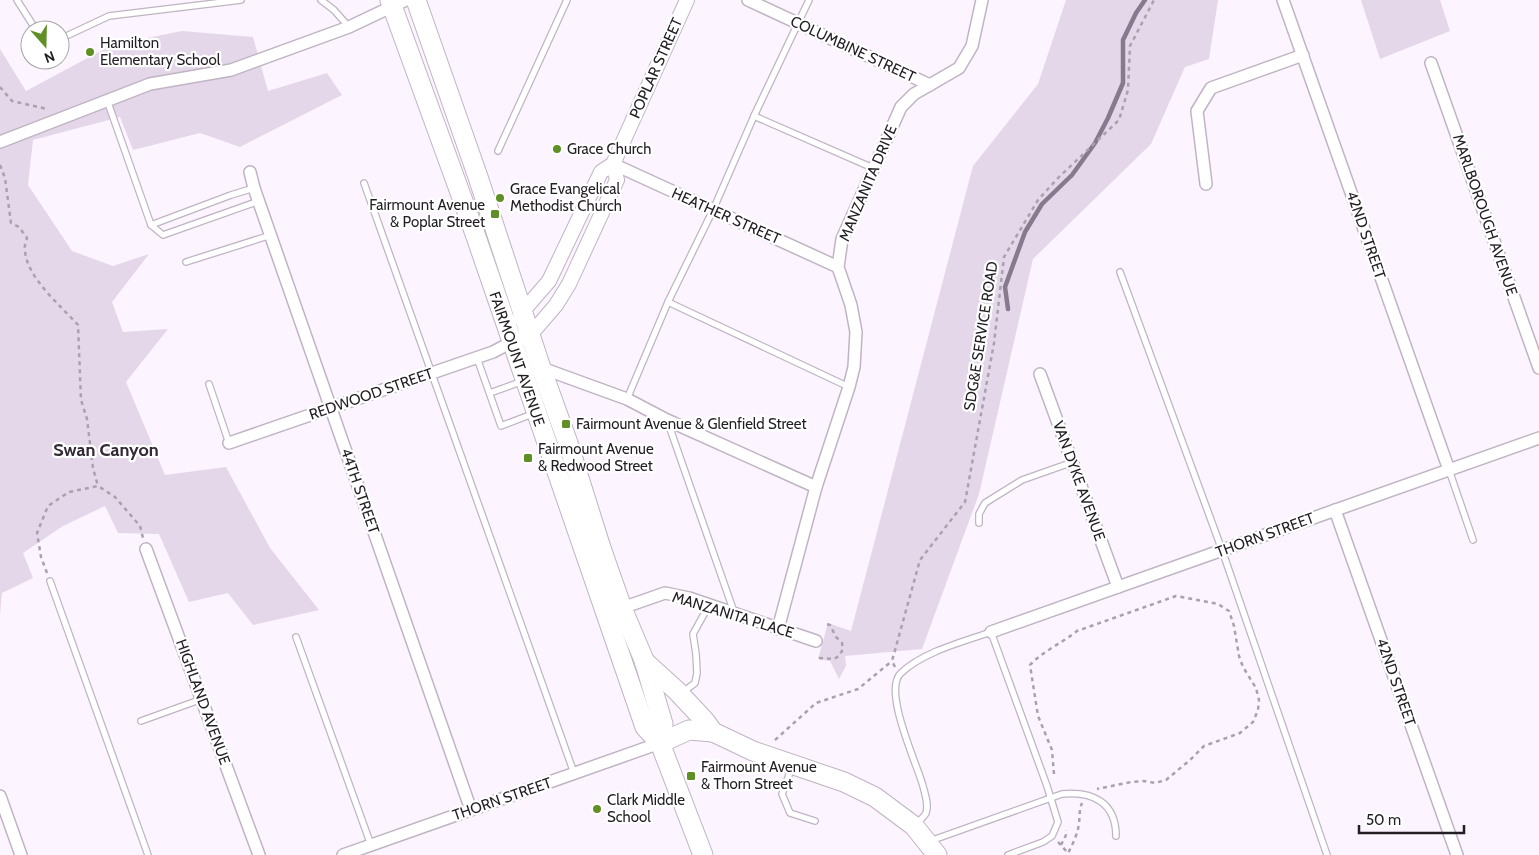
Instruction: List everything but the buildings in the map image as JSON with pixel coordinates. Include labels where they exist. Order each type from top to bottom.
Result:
[{"type":"main road","name":"FAIRMOUNT AVENUE","points":[[416,0],[568,443],[622,608],[644,660],[663,724],[660,743]]},
{"type":"main road","name":"FAIRMOUNT AVENUE","points":[[396,2],[524,380],[645,727],[660,743],[703,855]]},
{"type":"main road","points":[[644,660],[677,691],[713,732]]},
{"type":"main road","points":[[660,743],[690,730],[713,732],[753,752],[844,782],[875,797],[914,826],[932,848]]},
{"type":"street","name":"POPLAR STREET","points":[[514,350],[516,326],[523,311],[549,281],[601,172],[613,164],[687,0]]},
{"type":"street","name":"COLUMBINE STREET","points":[[748,0],[930,85]]},
{"type":"street","name":"MANZANITA DRIVE","points":[[778,629],[816,488],[854,367],[856,332],[851,305],[838,267],[842,239],[901,107],[914,94],[959,68],[972,46],[982,0]]},
{"type":"street","name":"42ND STREET","points":[[1283,0],[1449,470]]},
{"type":"street","points":[[0,142],[150,84],[231,70],[349,27],[396,2]]},
{"type":"street","points":[[1206,184],[1197,112],[1211,88],[1303,55]]},
{"type":"street","name":"MARLBOROUGH AVENUE","points":[[1431,63],[1539,368]]},
{"type":"street","name":"POPLAR STREET","points":[[514,350],[531,334],[556,304],[569,284],[617,180],[613,164]]},
{"type":"street","name":"HEATHER STREET","points":[[613,164],[838,267]]},
{"type":"street","name":"44TH STREET","points":[[250,172],[471,810]]},
{"type":"street","points":[[514,350],[541,368],[627,399],[668,420],[816,488]]},
{"type":"street","name":"REDWOOD STREET","points":[[230,443],[493,352],[514,350]]},
{"type":"street","name":"VAN DYKE AVENUE","points":[[1040,374],[1118,587]]},
{"type":"street","name":"THORN STREET","points":[[991,632],[1539,438]]},
{"type":"street","name":"42ND STREET","points":[[1336,510],[1457,855]]},
{"type":"street","name":"HIGHLAND AVENUE","points":[[146,549],[259,855]]},
{"type":"street","name":"MANZANITA PLACE","points":[[622,608],[665,593],[689,598],[816,641]]},
{"type":"street","name":"THORN STREET","points":[[343,855],[660,743]]},
{"type":"street","points":[[0,796],[21,855]]},
{"type":"lane","points":[[17,0],[30,20]]},
{"type":"lane","points":[[70,34],[109,16],[241,0]]},
{"type":"lane","points":[[321,0],[334,10],[349,27]]},
{"type":"lane","points":[[498,151],[567,0]]},
{"type":"lane","points":[[627,399],[668,302],[713,210],[754,116],[809,0]]},
{"type":"lane","points":[[107,100],[151,225],[163,235],[259,201]]},
{"type":"lane","points":[[754,116],[873,168]]},
{"type":"lane","points":[[364,183],[574,773]]},
{"type":"lane","points":[[151,225],[254,188]]},
{"type":"lane","points":[[186,262],[271,235]]},
{"type":"lane","points":[[1120,272],[1222,550],[1327,855]]},
{"type":"lane","points":[[668,302],[849,387]]},
{"type":"lane","points":[[477,358],[501,426],[536,413]]},
{"type":"lane","points":[[490,393],[524,380]]},
{"type":"lane","points":[[208,384],[230,443]]},
{"type":"lane","points":[[668,420],[734,613]]},
{"type":"lane","points":[[979,523],[979,514],[985,503],[1022,480],[1073,462]]},
{"type":"lane","points":[[1449,470],[1473,540]]},
{"type":"lane","points":[[50,581],[148,855]]},
{"type":"lane","points":[[677,691],[687,689],[696,683],[696,654],[693,634],[709,605]]},
{"type":"lane","points":[[914,826],[926,812],[927,802],[918,770],[897,712],[895,689],[899,675],[916,662],[947,647],[991,632],[1058,822],[1052,836],[1043,842],[1008,855]]},
{"type":"lane","points":[[296,637],[371,845]]},
{"type":"lane","points":[[141,721],[202,699]]},
{"type":"lane","points":[[793,765],[782,794],[790,813],[815,820]]},
{"type":"lane","points":[[932,848],[1058,795],[1076,792],[1101,800],[1114,819],[1116,836]]},
{"type":"path","name":"SDG&E SERVICE ROAD","points":[[892,662],[920,560],[965,502],[994,343],[1004,257],[1038,200],[1056,179],[1119,120],[1128,90],[1130,46],[1154,0]]},
{"type":"path","points":[[0,87],[12,101],[50,110]]},
{"type":"path","points":[[0,165],[5,178],[11,223],[19,227],[26,238],[24,249],[28,266],[45,290],[78,325],[81,400],[87,419],[93,468],[98,486],[115,497],[140,526],[146,549]]},
{"type":"path","points":[[50,581],[41,557],[37,533],[48,506],[69,492],[98,486]]},
{"type":"path","points":[[1052,836],[1068,853],[1079,822],[1080,808],[1088,795],[1093,791],[1119,784],[1144,781],[1155,783],[1166,780],[1204,746],[1240,733],[1253,722],[1258,710],[1259,700],[1256,688],[1243,667],[1239,656],[1230,611],[1218,604],[1176,596],[1077,631],[1030,665],[1038,716],[1052,750],[1054,786],[1058,795]]},
{"type":"path","points":[[819,658],[834,659],[843,650],[842,643],[836,637],[830,625],[826,624]]},
{"type":"path","points":[[775,740],[816,703],[858,689],[892,662],[899,675]]},
{"type":"path","points":[[1061,845],[1066,835],[1066,826]]},
{"type":"shaded area","points":[[1066,0],[1218,0],[1209,59],[1185,67],[1151,144],[1033,259],[979,494],[922,649],[845,656],[846,666],[839,679],[830,661],[818,659],[828,623],[851,631],[973,166],[1038,84]]},
{"type":"shaded area","points":[[1361,0],[1440,0],[1450,31],[1380,59]]},
{"type":"shaded area","points":[[182,31],[253,37],[268,91],[327,73],[342,95],[240,147],[200,133],[133,150],[120,117],[33,140],[28,185],[72,251],[113,266],[149,254],[112,302],[123,332],[168,329],[126,382],[165,475],[226,467],[270,548],[319,610],[253,625],[228,593],[189,602],[159,534],[118,533],[105,506],[63,526],[23,553],[33,578],[2,593],[0,614],[0,49],[26,91],[65,70],[70,70],[70,67],[112,45]]},
{"type":"waterway","points":[[1008,309],[1005,287],[1025,232],[1042,204],[1072,175],[1095,143],[1108,118],[1123,83],[1123,40],[1136,13],[1145,0]]},
{"type":"place","name":"Hamilton Elementary School","points":[[90,52]]},
{"type":"place","name":"Grace Church","points":[[557,149]]},
{"type":"place","name":"Grace Evangelical Methodist Church","points":[[500,198]]},
{"type":"place","name":"Fairmount Avenue & Poplar Street","points":[[495,214]]},
{"type":"place","name":"Fairmount Avenue & Glenfield Street","points":[[566,424]]},
{"type":"place","name":"Fairmount Avenue & Redwood Street","points":[[528,458]]},
{"type":"place","name":"Fairmount Avenue & Thorn Street","points":[[691,776]]},
{"type":"place","name":"Clark Middle School","points":[[597,809]]},
{"type":"district","name":"Swan Canyon","points":[[106,450]]}]
